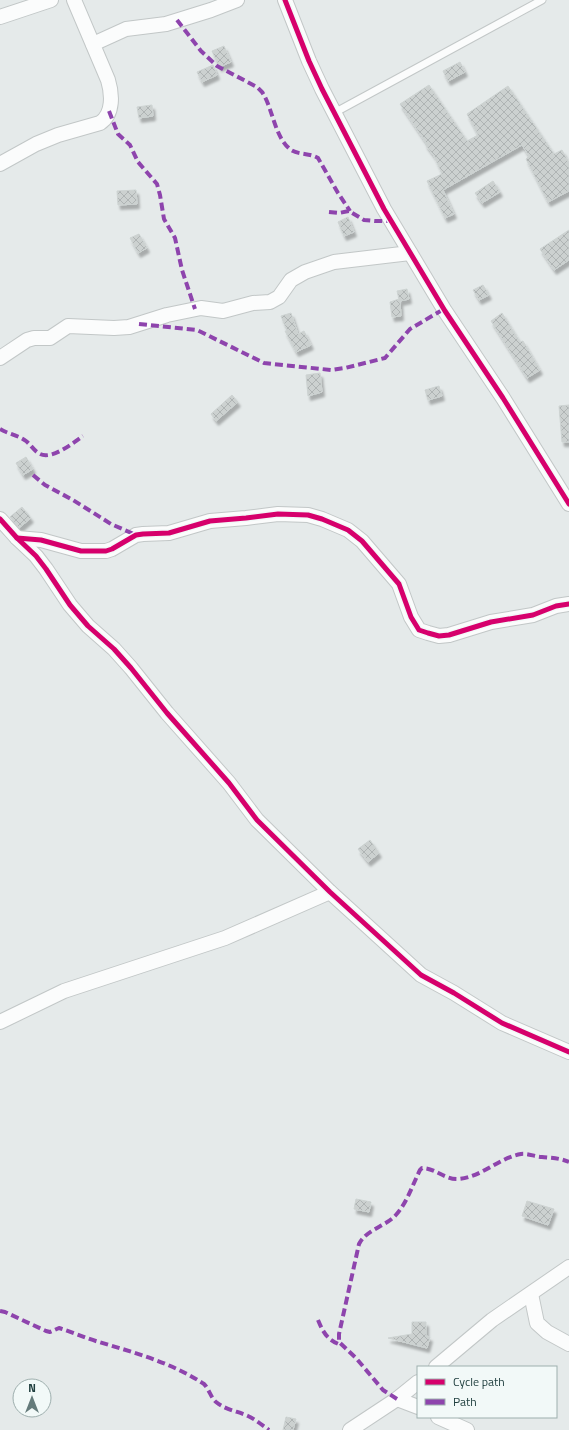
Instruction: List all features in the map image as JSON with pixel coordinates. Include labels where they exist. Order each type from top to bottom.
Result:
[{"type":"street","points":[[0,17],[51,0]]},
{"type":"street","points":[[0,164],[42,142],[67,132],[100,123],[109,111],[110,87],[102,63],[74,0]]},
{"type":"street","points":[[93,44],[126,29],[166,24],[237,0]]},
{"type":"street","points":[[285,0],[309,61],[334,113],[384,209],[445,311],[503,398],[569,504]]},
{"type":"street","points":[[0,358],[27,340],[32,338],[50,338],[68,326],[114,328],[129,327],[167,315],[201,308],[222,311],[253,303],[270,302],[279,297],[291,280],[295,277],[334,262],[410,253]]},
{"type":"street","points":[[17,538],[41,540],[81,551],[106,551],[136,535],[169,533],[210,521],[278,514],[308,514],[348,530],[362,541],[399,584],[411,617],[419,630],[439,636],[449,635],[491,622],[533,615],[556,606],[569,604]]},
{"type":"street","points":[[0,519],[36,556],[70,604],[88,626],[114,649],[131,668],[167,713],[229,783],[257,820],[330,892],[421,975],[454,993],[502,1023],[569,1052]]},
{"type":"street","points":[[0,1022],[55,994],[136,966],[198,948],[225,938],[330,892]]},
{"type":"street","points":[[437,1366],[492,1320],[569,1267]]},
{"type":"street","points":[[531,1294],[537,1323],[547,1332],[569,1344]]},
{"type":"street","points":[[350,1430],[397,1399],[417,1383]]},
{"type":"street","points":[[397,1399],[417,1407]]},
{"type":"street","points":[[440,1418],[466,1430]]},
{"type":"lane","points":[[334,113],[542,0]]},
{"type":"building","points":[[224,46],[231,62],[219,67],[212,51]]},
{"type":"building","points":[[460,62],[465,72],[448,81],[443,71]]},
{"type":"building","points":[[213,65],[217,75],[202,82],[197,72]]},
{"type":"building","points":[[429,85],[467,141],[478,135],[467,114],[508,86],[554,154],[562,150],[569,163],[569,191],[548,202],[526,159],[529,156],[522,145],[443,190],[454,214],[445,218],[427,181],[442,174],[434,156],[400,104]]},
{"type":"building","points":[[152,105],[153,116],[139,118],[137,107]]},
{"type":"building","points":[[493,181],[500,192],[482,203],[475,193]]},
{"type":"building","points":[[136,190],[137,204],[118,205],[117,191]]},
{"type":"building","points":[[348,217],[354,232],[344,236],[338,222]]},
{"type":"building","points":[[569,230],[569,260],[554,270],[540,249]]},
{"type":"building","points":[[139,234],[147,248],[138,253],[130,238]]},
{"type":"building","points":[[483,285],[489,295],[479,300],[473,290]]},
{"type":"building","points":[[407,289],[409,299],[400,301],[401,316],[392,317],[390,302],[399,299],[397,291]]},
{"type":"building","points":[[291,313],[298,334],[304,331],[311,345],[296,352],[285,331],[287,331],[281,316]]},
{"type":"building","points":[[502,313],[520,342],[523,341],[540,370],[527,378],[491,321]]},
{"type":"building","points":[[320,373],[322,392],[308,396],[306,375]]},
{"type":"building","points":[[439,386],[442,396],[428,400],[425,390]]},
{"type":"building","points":[[232,395],[238,402],[216,421],[211,414]]},
{"type":"building","points":[[569,405],[569,442],[562,442],[559,406]]},
{"type":"building","points":[[26,457],[33,469],[23,475],[16,463]]},
{"type":"building","points":[[22,507],[31,518],[19,528],[10,517]]},
{"type":"building","points":[[370,840],[379,853],[368,862],[358,849]]},
{"type":"building","points":[[356,1199],[371,1202],[369,1212],[354,1209]]},
{"type":"building","points":[[527,1201],[554,1209],[548,1225],[522,1216]]},
{"type":"building","points":[[412,1322],[426,1322],[426,1336],[430,1337],[427,1348],[388,1338],[412,1334]]},
{"type":"building","points":[[286,1417],[296,1419],[293,1430],[283,1430]]},
{"type":"marked path","points":[[177,20],[201,51],[217,66],[257,87],[262,92],[269,106],[277,130],[285,144],[294,152],[312,155],[318,158],[350,211]]},
{"type":"marked path","points":[[109,111],[118,134],[130,145],[138,162],[157,184],[164,219],[175,238],[182,270],[195,309]]},
{"type":"marked path","points":[[329,212],[339,213],[349,211],[364,220],[390,221]]},
{"type":"marked path","points":[[139,324],[197,330],[264,363],[331,370],[385,358],[410,329],[444,309]]},
{"type":"marked path","points":[[0,429],[23,439],[38,453],[45,455],[56,453],[83,436]]},
{"type":"marked path","points":[[33,475],[45,485],[73,500],[111,524],[136,535]]},
{"type":"marked path","points":[[397,1399],[383,1390],[356,1358],[339,1342],[339,1334],[359,1244],[362,1239],[395,1216],[406,1200],[422,1168],[427,1168],[452,1179],[457,1179],[466,1178],[482,1172],[505,1159],[521,1154],[556,1158],[569,1162]]},
{"type":"marked path","points":[[0,1311],[46,1331],[50,1332],[59,1328],[166,1364],[204,1384],[214,1400],[220,1405],[251,1417],[269,1430]]},
{"type":"marked path","points":[[318,1320],[326,1335],[332,1341],[341,1345]]},
{"type":"cycle path","points":[[285,0],[309,61],[322,89],[384,209],[445,311],[503,398],[569,504]]},
{"type":"cycle path","points":[[17,538],[41,540],[81,551],[106,551],[136,535],[169,533],[210,521],[278,514],[308,515],[348,530],[362,541],[399,584],[411,617],[419,630],[439,636],[449,635],[491,622],[533,615],[556,606],[569,604]]},
{"type":"cycle path","points":[[0,519],[36,556],[70,605],[88,626],[114,649],[131,668],[167,713],[229,783],[257,820],[330,892],[421,975],[454,993],[502,1023],[569,1052]]}]
